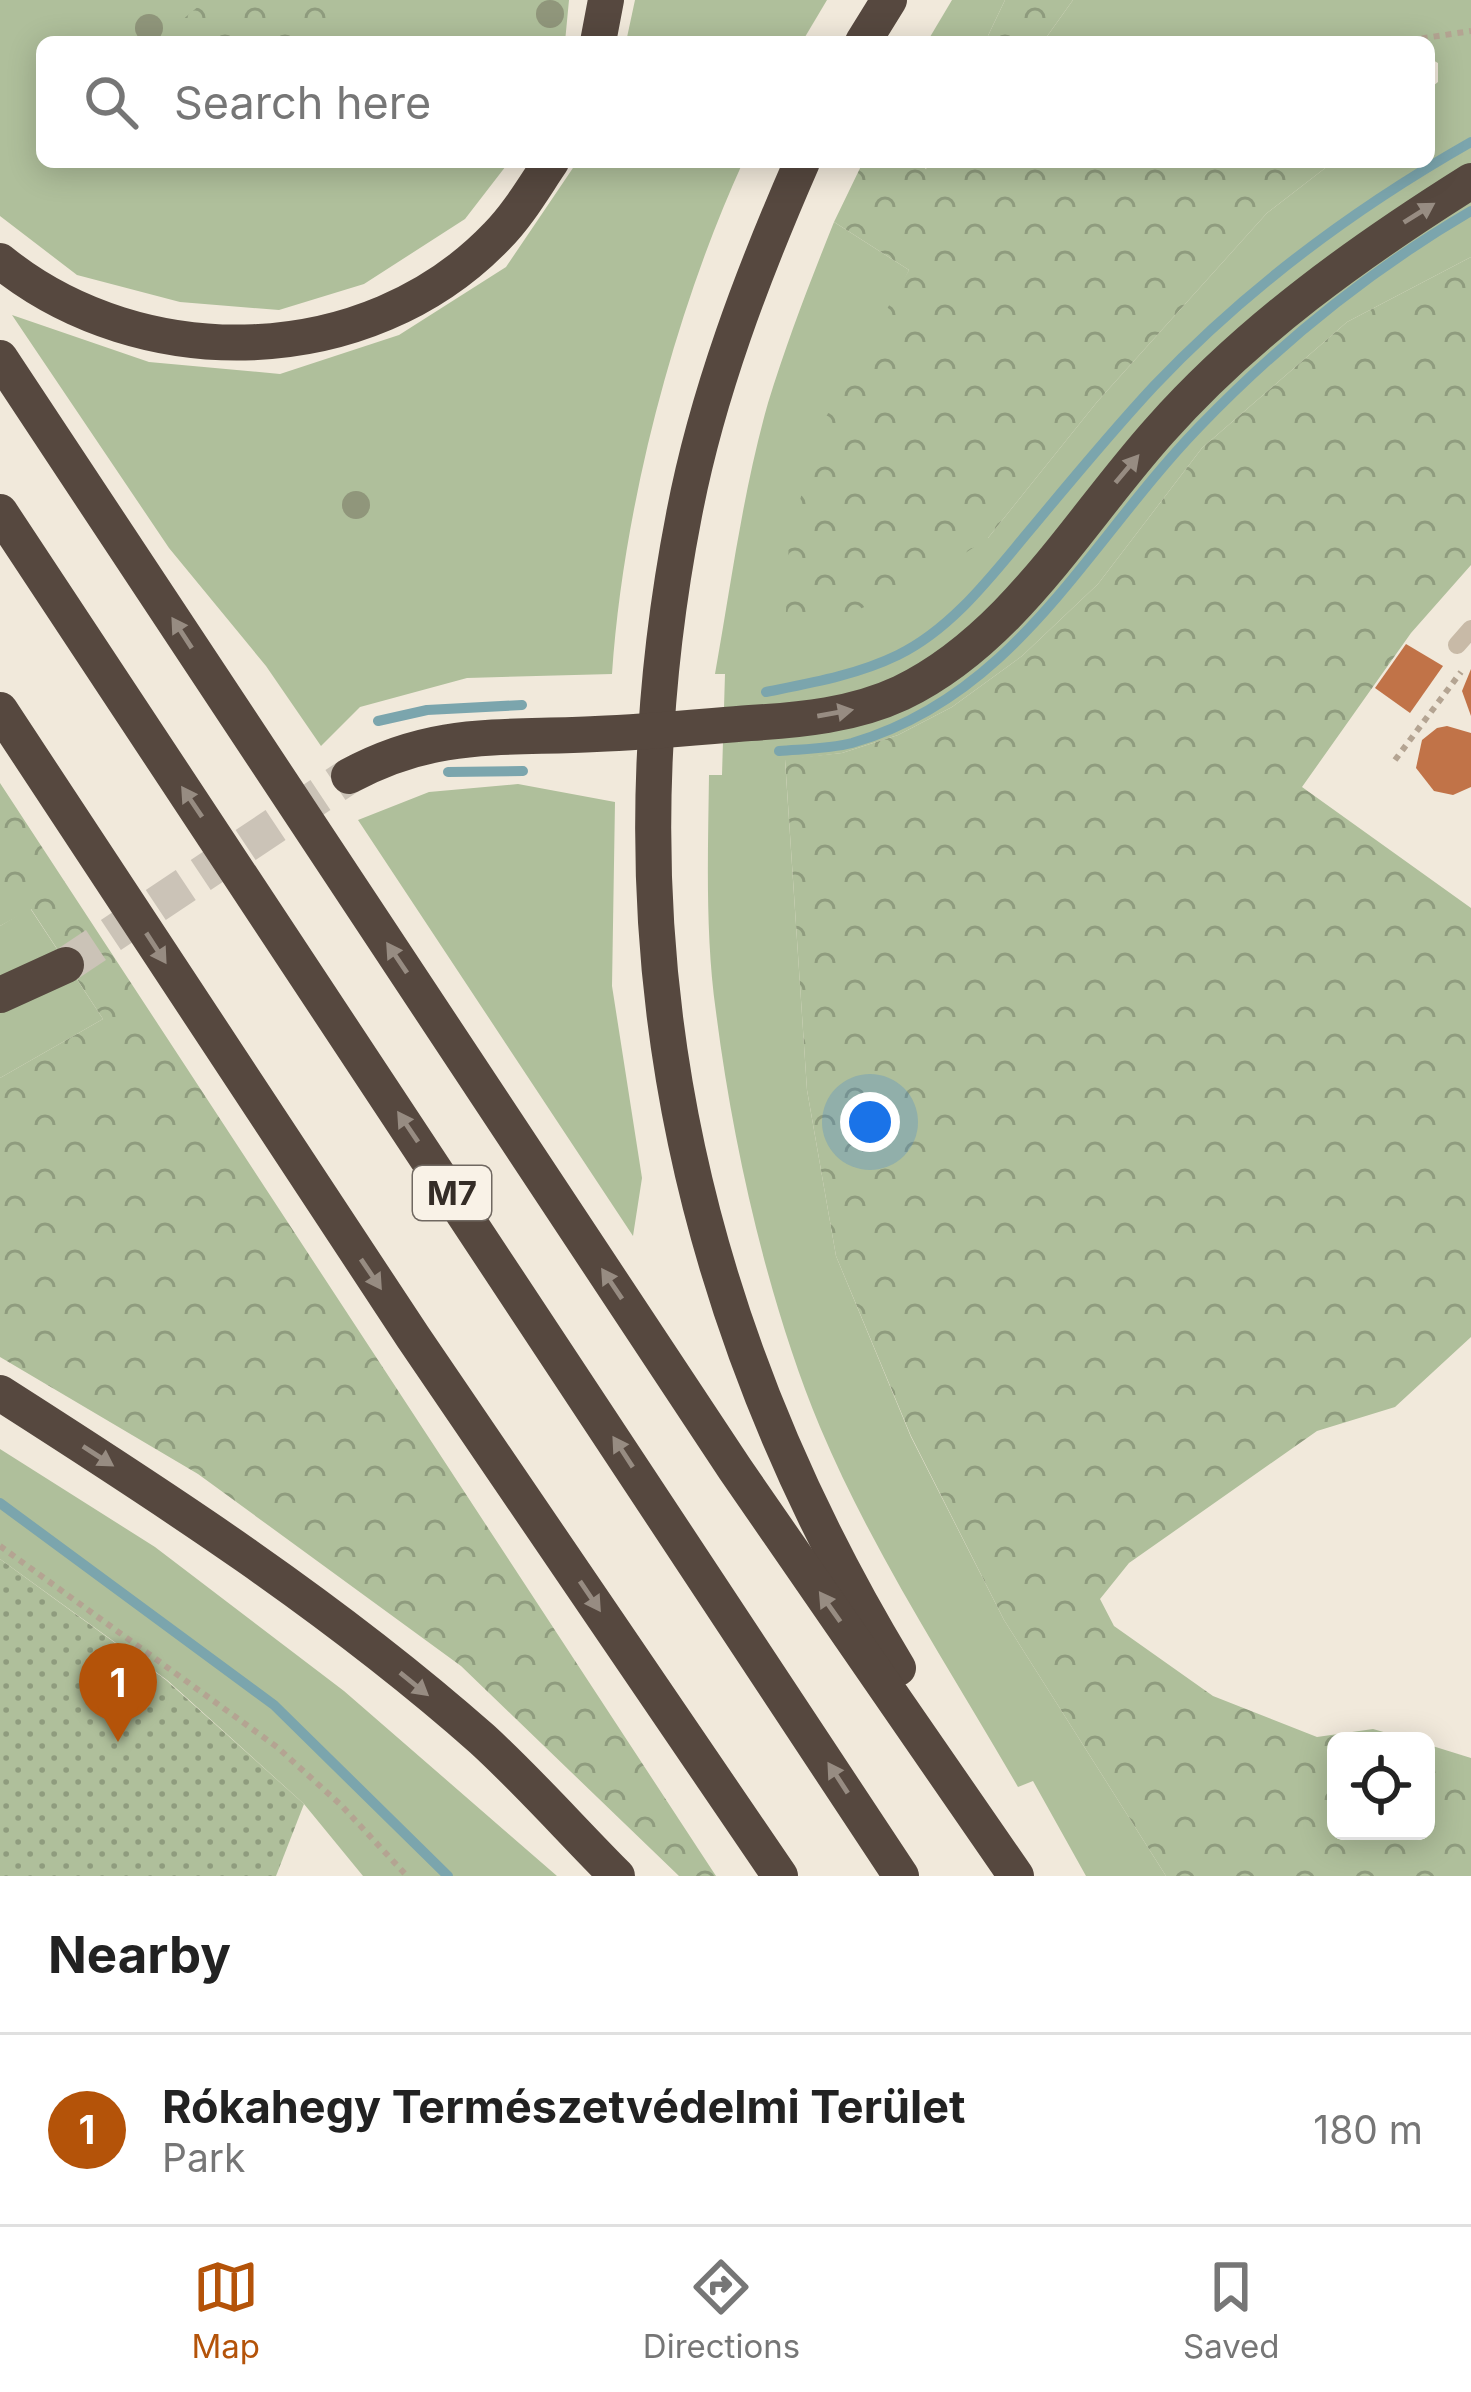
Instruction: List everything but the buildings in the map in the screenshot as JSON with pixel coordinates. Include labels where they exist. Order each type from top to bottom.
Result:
[{"type":"highway","points":[[599,36],[606,0]]},
{"type":"highway","points":[[867,36],[889,0]]},
{"type":"highway","points":[[0,261],[70,305],[164,338],[262,344],[306,338],[375,316],[457,270],[497,236],[547,168]]},
{"type":"highway","points":[[800,168],[738,324],[684,514],[654,778],[652,886],[660,996],[675,1098],[706,1237],[780,1436],[881,1639],[1020,1876]]},
{"type":"highway","points":[[349,776],[384,758],[445,741],[719,726],[834,714],[896,695],[934,676],[978,642],[1034,583],[1162,427],[1244,348],[1381,237],[1471,181]]},
{"type":"highway","points":[[0,358],[735,1469],[1020,1876]]},
{"type":"highway","name":"M7","points":[[0,512],[901,1876]]},
{"type":"highway","points":[[0,710],[413,1337],[780,1876]]},
{"type":"highway","points":[[0,995],[66,965]]},
{"type":"highway","points":[[0,1393],[158,1494],[340,1623],[484,1741],[616,1876]]},
{"type":"path","points":[[1435,36],[1471,31]]},
{"type":"path","points":[[1395,760],[1466,644]]},
{"type":"path","points":[[0,1546],[277,1747],[341,1805],[407,1876]]},
{"type":"green space","points":[[0,0],[569,0],[566,36],[36,36],[36,168],[504,168],[465,219],[364,284],[279,310],[180,302],[77,275],[0,216]]},
{"type":"green space","points":[[206,0],[329,7],[340,34],[171,36],[175,26]]},
{"type":"green space","points":[[635,0],[827,0],[806,36],[627,36]]},
{"type":"green space","points":[[952,0],[1005,0],[988,36],[931,36]]},
{"type":"green space","points":[[1005,0],[1073,0],[1047,36],[988,36]]},
{"type":"green space","points":[[1073,0],[1471,0],[1471,257],[1347,322],[1202,448],[1098,584],[1022,656],[952,707],[898,735],[842,753],[785,760],[807,1090],[836,1256],[911,1437],[1004,1620],[1166,1876],[1086,1876],[1033,1781],[1018,1787],[888,1565],[841,1474],[801,1379],[755,1223],[723,1063],[710,953],[709,775],[722,775],[725,674],[715,674],[732,572],[768,403],[834,222],[909,270],[891,308],[988,538],[1097,402],[1267,213],[1325,168],[1435,168],[1435,36],[1047,36]]},
{"type":"green space","points":[[573,168],[740,168],[695,282],[656,413],[627,546],[612,674],[467,678],[360,707],[321,746],[266,666],[169,548],[12,315],[149,362],[280,374],[399,335],[506,267]]},
{"type":"green space","points":[[860,168],[1325,168],[1267,213],[1097,402],[988,538],[918,584],[820,626],[785,635],[789,538],[822,424],[909,270],[834,222]]},
{"type":"green space","points":[[1471,257],[1471,565],[1411,633],[1302,787],[1471,908],[1471,1337],[1395,1407],[1317,1431],[1129,1563],[1100,1599],[1114,1626],[1213,1696],[1317,1737],[1327,1736],[1327,1840],[1435,1840],[1435,1747],[1471,1758],[1471,1876],[1166,1876],[1004,1620],[911,1436],[836,1256],[807,1090],[785,759],[842,753],[898,735],[952,707],[1022,656],[1098,584],[1202,448],[1347,322]]},
{"type":"green space","points":[[0,783],[716,1876],[679,1876],[461,1666],[198,1474],[0,1357],[0,1078],[103,1019],[31,909],[0,926]]},
{"type":"green space","points":[[518,784],[615,802],[612,986],[642,1178],[633,1236],[358,820],[429,792]]},
{"type":"green space","points":[[30,908],[103,1019],[0,1078],[0,926]]},
{"type":"green space","points":[[0,1449],[155,1547],[344,1691],[557,1876],[363,1876],[304,1804],[167,1680],[0,1559]]},
{"type":"green space","points":[[0,1559],[166,1680],[304,1804],[276,1876],[0,1876]]},
{"type":"waterway","points":[[1435,164],[1471,142]]},
{"type":"waterway","points":[[766,692],[866,668],[898,655],[938,629],[989,579],[1189,350],[1304,252],[1428,168]]},
{"type":"waterway","points":[[779,751],[852,743],[910,720],[960,690],[1005,653],[1045,610],[1159,472],[1261,366],[1363,283],[1471,211]]},
{"type":"waterway","points":[[378,721],[427,710],[522,705]]},
{"type":"waterway","points":[[448,772],[523,771]]},
{"type":"waterway","points":[[0,1503],[274,1705],[448,1876]]},
{"type":"tunnel","points":[[66,965],[349,776]]},
{"type":"place","name":"Rókahegy Természetvédelmi Terület","points":[[118,1742]]}]
